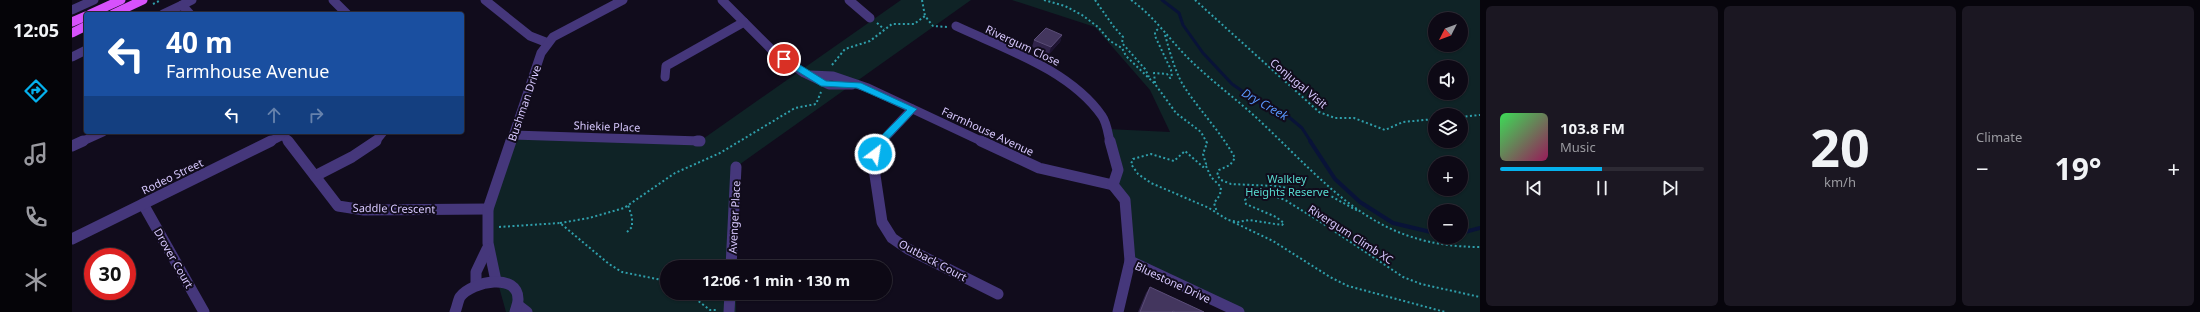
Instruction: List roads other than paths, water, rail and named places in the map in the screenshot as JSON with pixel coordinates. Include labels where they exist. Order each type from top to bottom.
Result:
[{"type":"main road","points":[[94,12],[120,0]]},
{"type":"main road","points":[[117,12],[141,1]]},
{"type":"main road","points":[[72,22],[84,17]]},
{"type":"main road","points":[[72,33],[84,27]]},
{"type":"street","points":[[72,10],[94,0]]},
{"type":"street","points":[[167,12],[192,0]]},
{"type":"street","points":[[333,0],[345,12]]},
{"type":"street","points":[[485,0],[530,36],[548,43]]},
{"type":"street","name":"Bushman Drive","points":[[496,281],[496,276],[487,249],[485,230],[488,209],[541,53],[553,37],[623,0]]},
{"type":"street","points":[[722,0],[774,52],[810,75]]},
{"type":"street","points":[[849,0],[870,18]]},
{"type":"street","points":[[182,5],[188,12]]},
{"type":"street","points":[[665,77],[666,66],[744,22]]},
{"type":"street","name":"Rivergum Close","points":[[956,26],[1059,75],[1084,95],[1103,117],[1118,170],[1113,185]]},
{"type":"street","points":[[72,57],[84,51]]},
{"type":"street","name":"Farmhouse Avenue","points":[[810,75],[828,74],[858,85],[1039,168],[1060,175],[1100,181],[1113,185]]},
{"type":"street","name":"Farmhouse Avenue","points":[[810,75],[824,84],[858,85]]},
{"type":"street","name":"Outback Court","points":[[912,109],[877,146],[873,162],[882,222],[892,238],[908,249],[998,294]]},
{"type":"street","points":[[72,146],[99,134]]},
{"type":"street","name":"Rodeo Street","points":[[72,239],[280,134]]},
{"type":"street","name":"Saddle Crescent","points":[[283,134],[338,206],[364,210],[488,209]]},
{"type":"street","points":[[315,176],[363,150],[379,139],[382,134]]},
{"type":"street","name":"Shiekie Place","points":[[513,135],[700,141]]},
{"type":"street","name":"Avenger Place","points":[[731,260],[736,167]]},
{"type":"street","points":[[1113,185],[1125,200],[1130,261],[1118,312]]},
{"type":"street","name":"Drover Court","points":[[143,204],[204,312]]},
{"type":"street","points":[[476,285],[476,272],[487,249]]},
{"type":"street","name":"Bluestone Drive","points":[[1130,261],[1239,312]]},
{"type":"street","points":[[455,312],[460,298],[476,285],[496,281],[509,285],[514,289],[517,295],[520,310]]},
{"type":"street","points":[[729,311],[730,300]]},
{"type":"waterway","name":"Dry Creek","points":[[1162,0],[1179,13],[1183,25],[1203,53],[1232,84],[1261,104],[1284,113],[1302,128],[1311,142]]},
{"type":"waterway","name":"Dry Creek","points":[[1310,141],[1335,179],[1360,202],[1393,223],[1428,231]]},
{"type":"waterway","name":"Dry Creek","points":[[1468,231],[1480,228]]},
{"type":"park label","name":"Walkley Heights Reserve","points":[[1287,184]]}]
